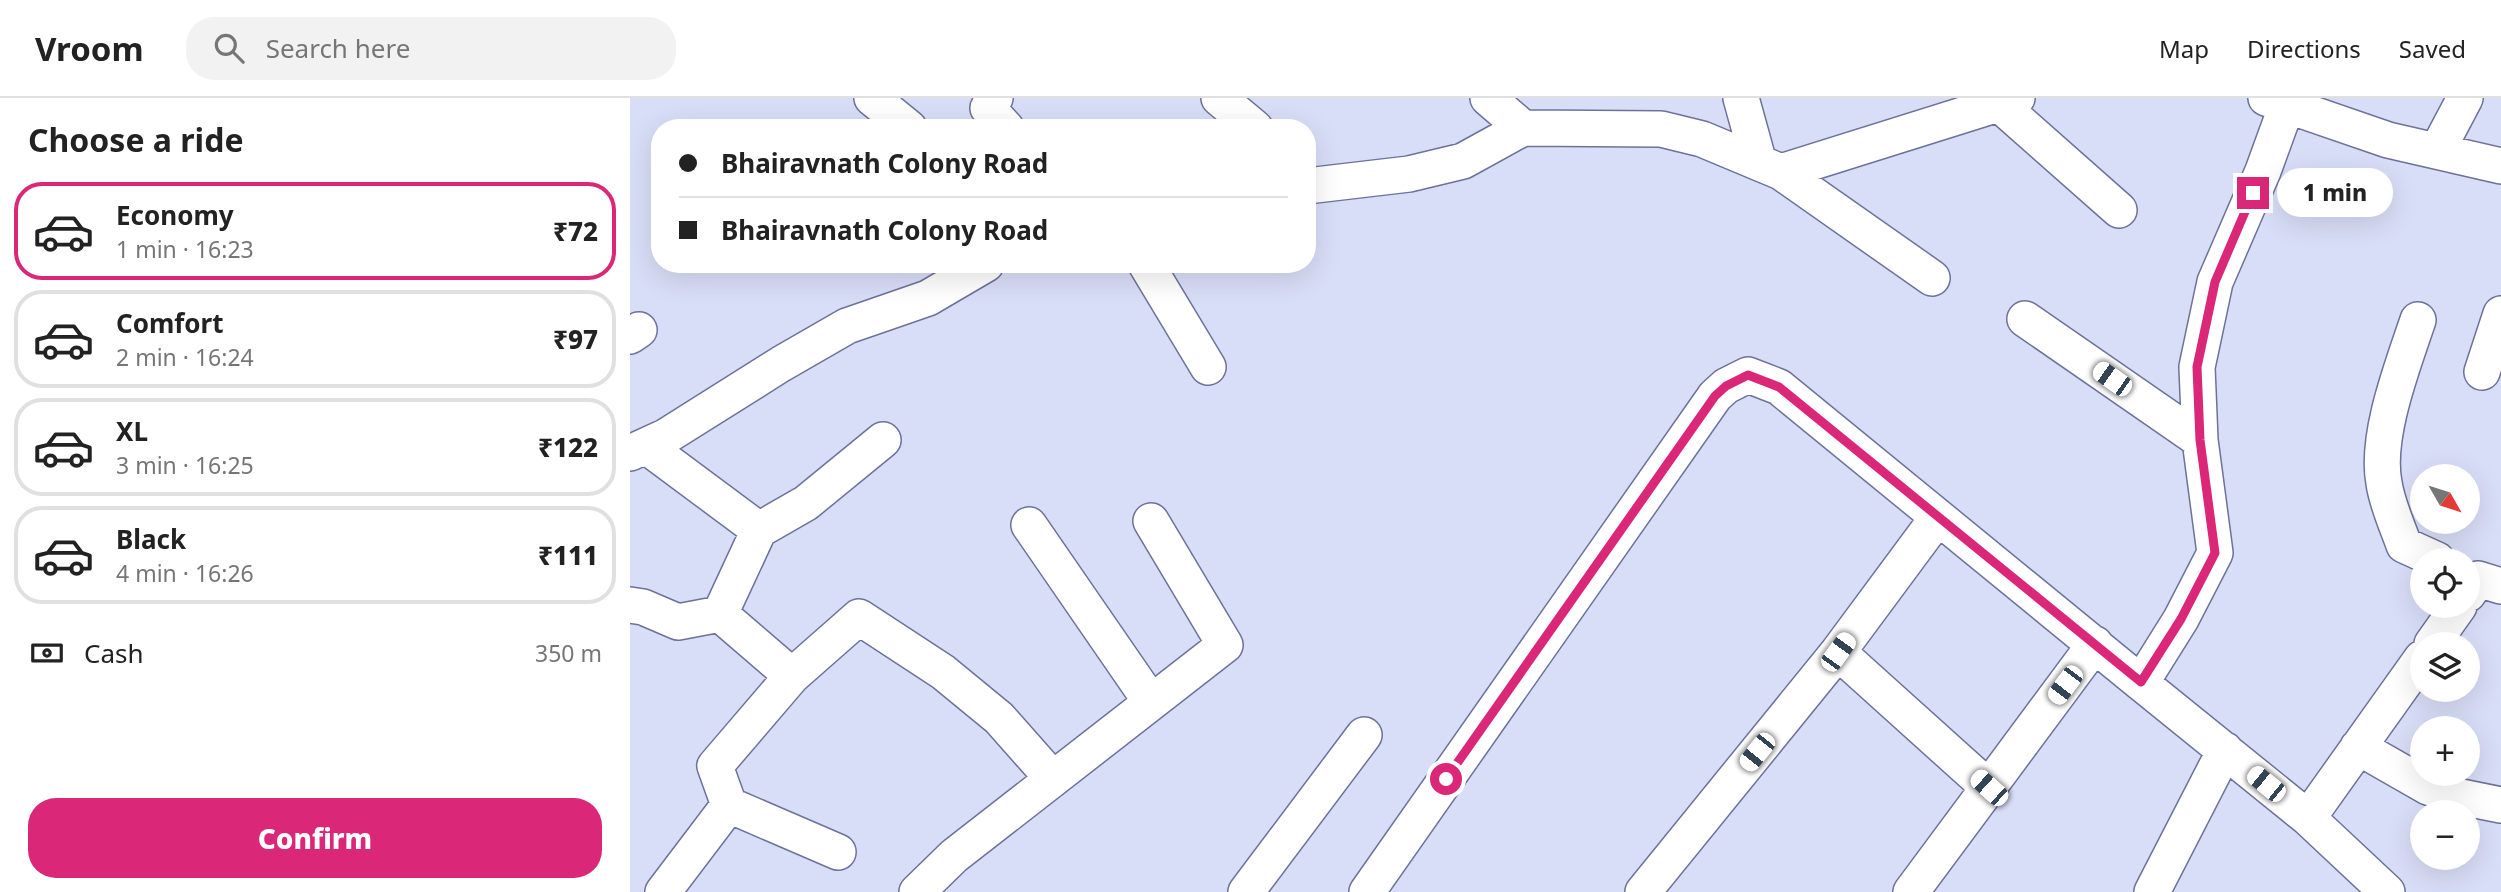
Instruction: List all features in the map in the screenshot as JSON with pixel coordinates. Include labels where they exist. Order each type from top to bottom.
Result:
[{"type":"street","points":[[872,98],[898,119]]},
{"type":"street","points":[[995,98],[988,108],[998,119]]},
{"type":"street","points":[[1219,98],[1244,119]]},
{"type":"street","points":[[1488,98],[1523,128]]},
{"type":"street","points":[[1741,98],[1770,168]]},
{"type":"street","points":[[2437,151],[2465,98]]},
{"type":"street","points":[[1770,168],[1956,107],[2008,101],[2119,210]]},
{"type":"street","points":[[2141,682],[2181,619],[2215,553],[2200,440],[2197,367],[2215,282],[2295,104],[2388,140],[2501,166]]},
{"type":"street","points":[[1316,180],[1409,174],[1463,161],[1523,128],[1661,129],[1702,139],[1770,168],[1932,278]]},
{"type":"street","points":[[638,449],[665,437],[847,326],[928,298],[971,273]]},
{"type":"street","points":[[1151,273],[1208,367]]},
{"type":"street","points":[[2482,372],[2501,314]]},
{"type":"street","points":[[2025,319],[2200,440]]},
{"type":"street","points":[[2411,548],[2404,545],[2384,482],[2383,443],[2399,376],[2418,320]]},
{"type":"street","points":[[1367,892],[1715,396],[1726,386],[1748,375],[1779,387],[2308,818],[2387,892]]},
{"type":"street","points":[[720,614],[759,530],[806,503],[883,440]]},
{"type":"street","points":[[638,449],[759,530]]},
{"type":"street","points":[[1643,892],[1838,652],[1938,517]]},
{"type":"street","points":[[917,892],[954,856],[1225,645],[1151,521]]},
{"type":"street","points":[[1029,525],[1152,702]]},
{"type":"street","points":[[630,605],[643,607],[678,622],[720,614]]},
{"type":"street","points":[[720,614],[792,676]]},
{"type":"street","points":[[838,852],[729,805],[715,766],[792,676],[859,617],[943,672],[999,718],[1053,779]]},
{"type":"street","points":[[2441,632],[2452,618]]},
{"type":"street","points":[[1911,892],[2095,644]]},
{"type":"street","points":[[1838,652],[1989,788]]},
{"type":"street","points":[[2308,818],[2410,675]]},
{"type":"street","points":[[1246,892],[1364,735]]},
{"type":"street","points":[[2358,747],[2428,787],[2451,795],[2501,805]]},
{"type":"street","points":[[2152,892],[2225,750]]},
{"type":"street","points":[[663,892],[729,805]]},
{"type":"route","points":[[1446,779],[1715,396],[1726,386],[1748,375],[1779,387],[2141,682],[2181,619],[2215,553],[2200,440],[2197,367],[2215,282],[2253,193]]}]
